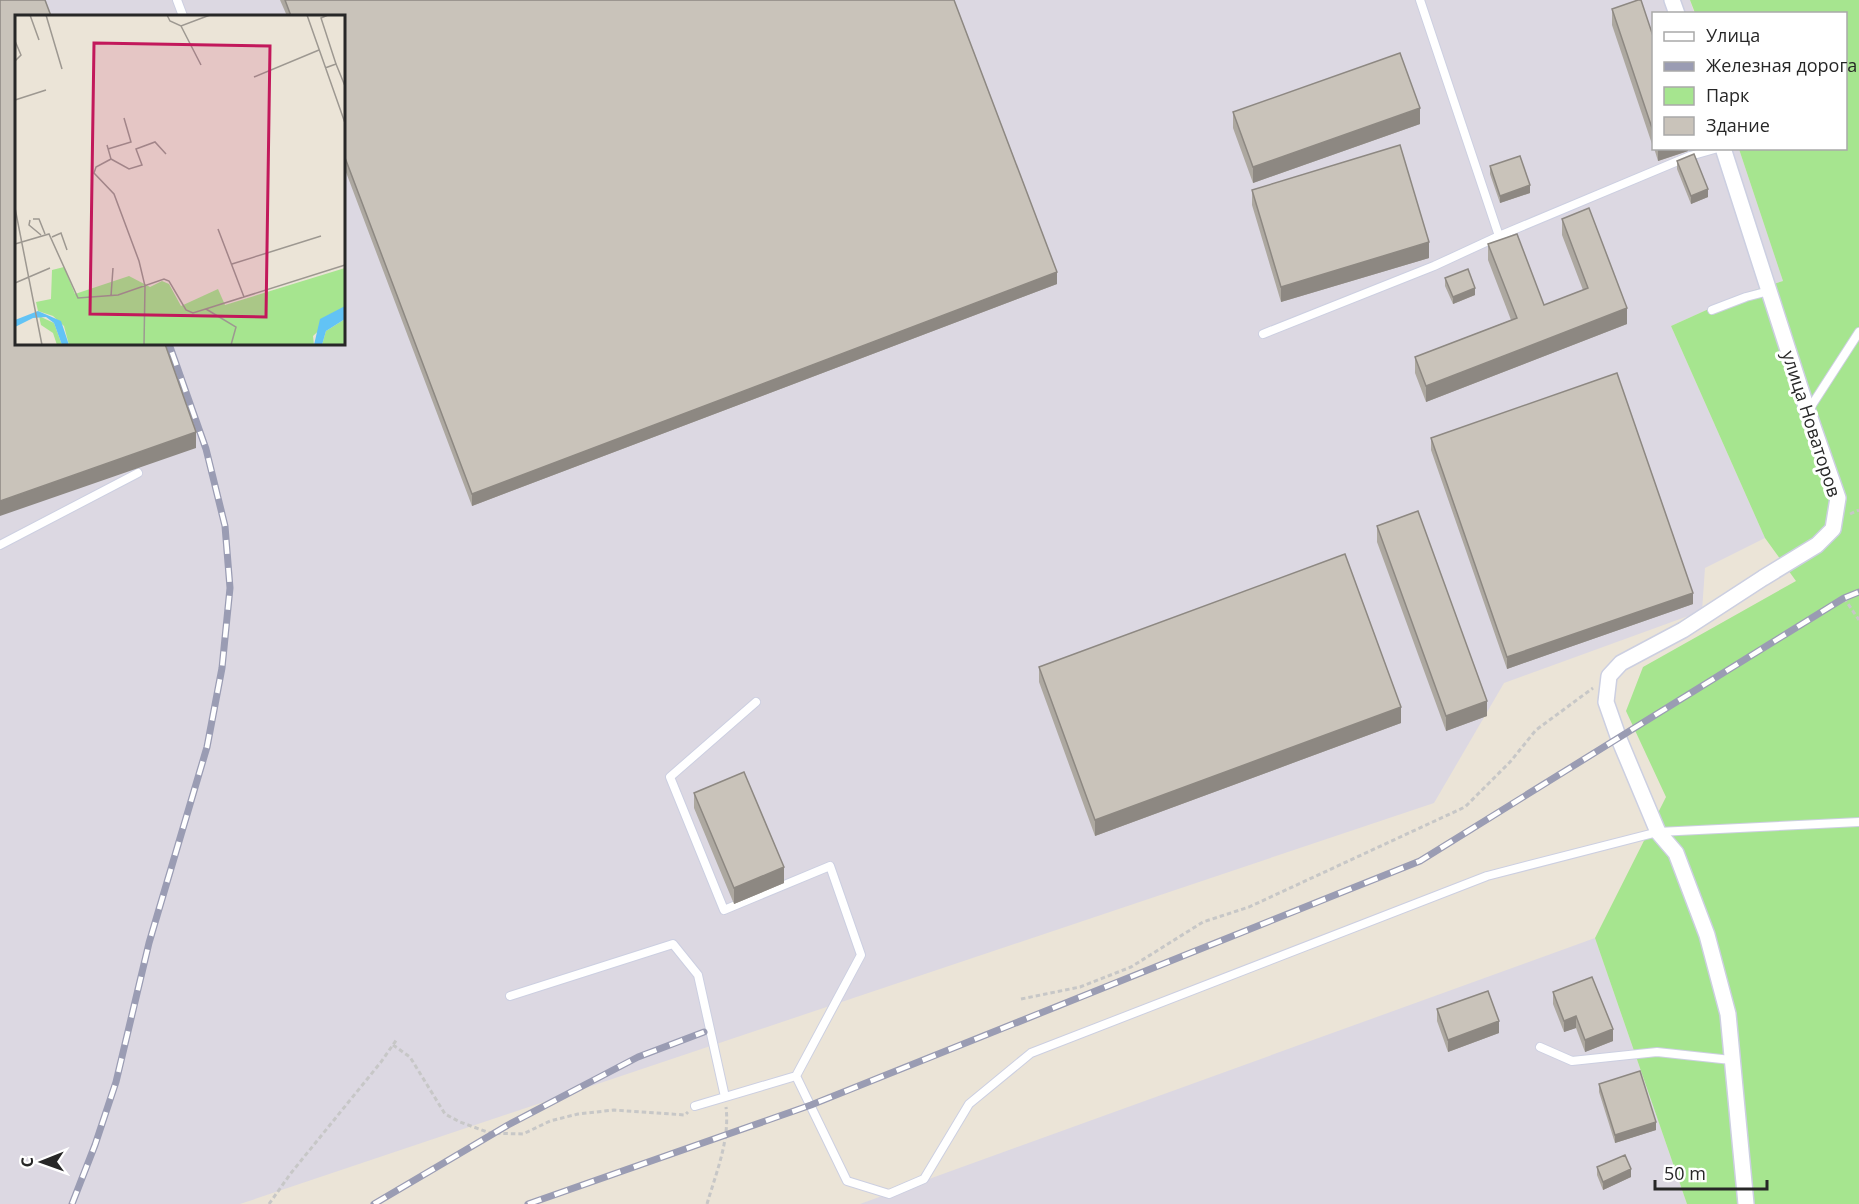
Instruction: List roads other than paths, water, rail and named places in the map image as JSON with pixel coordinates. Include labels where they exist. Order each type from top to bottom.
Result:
[{"type":"street","name":"улица Новаторов","points":[[1658,832],[1606,702],[1610,676],[1621,663],[1683,630],[1817,545],[1833,529],[1838,498],[1724,150]]},
{"type":"street","points":[[1658,832],[1676,854],[1707,935],[1728,1014],[1746,1204]]},
{"type":"lane","points":[[177,0],[183,15]]},
{"type":"lane","points":[[1420,0],[1499,236]]},
{"type":"lane","points":[[1263,334],[1434,266],[1499,236],[1690,156],[1711,150]]},
{"type":"lane","points":[[1712,310],[1769,291]]},
{"type":"lane","points":[[1808,412],[1859,332]]},
{"type":"lane","points":[[0,546],[138,473]]},
{"type":"lane","points":[[695,1106],[796,1076],[861,955],[830,866],[724,910],[670,777],[756,702]]},
{"type":"lane","points":[[796,1076],[847,1180],[889,1194],[924,1179],[969,1104],[1031,1053],[1487,876],[1658,832],[1859,822]]},
{"type":"lane","points":[[510,996],[673,944],[698,975],[725,1097]]},
{"type":"lane","points":[[1540,1047],[1572,1061],[1657,1052],[1731,1060]]},
{"type":"railway","points":[[72,1204],[116,1082],[149,943],[207,747],[222,668],[230,588],[225,526],[206,449],[169,345]]},
{"type":"railway","points":[[528,1204],[811,1105],[1420,861],[1844,598],[1859,592]]},
{"type":"railway","points":[[374,1204],[508,1125],[638,1057],[704,1032]]}]
